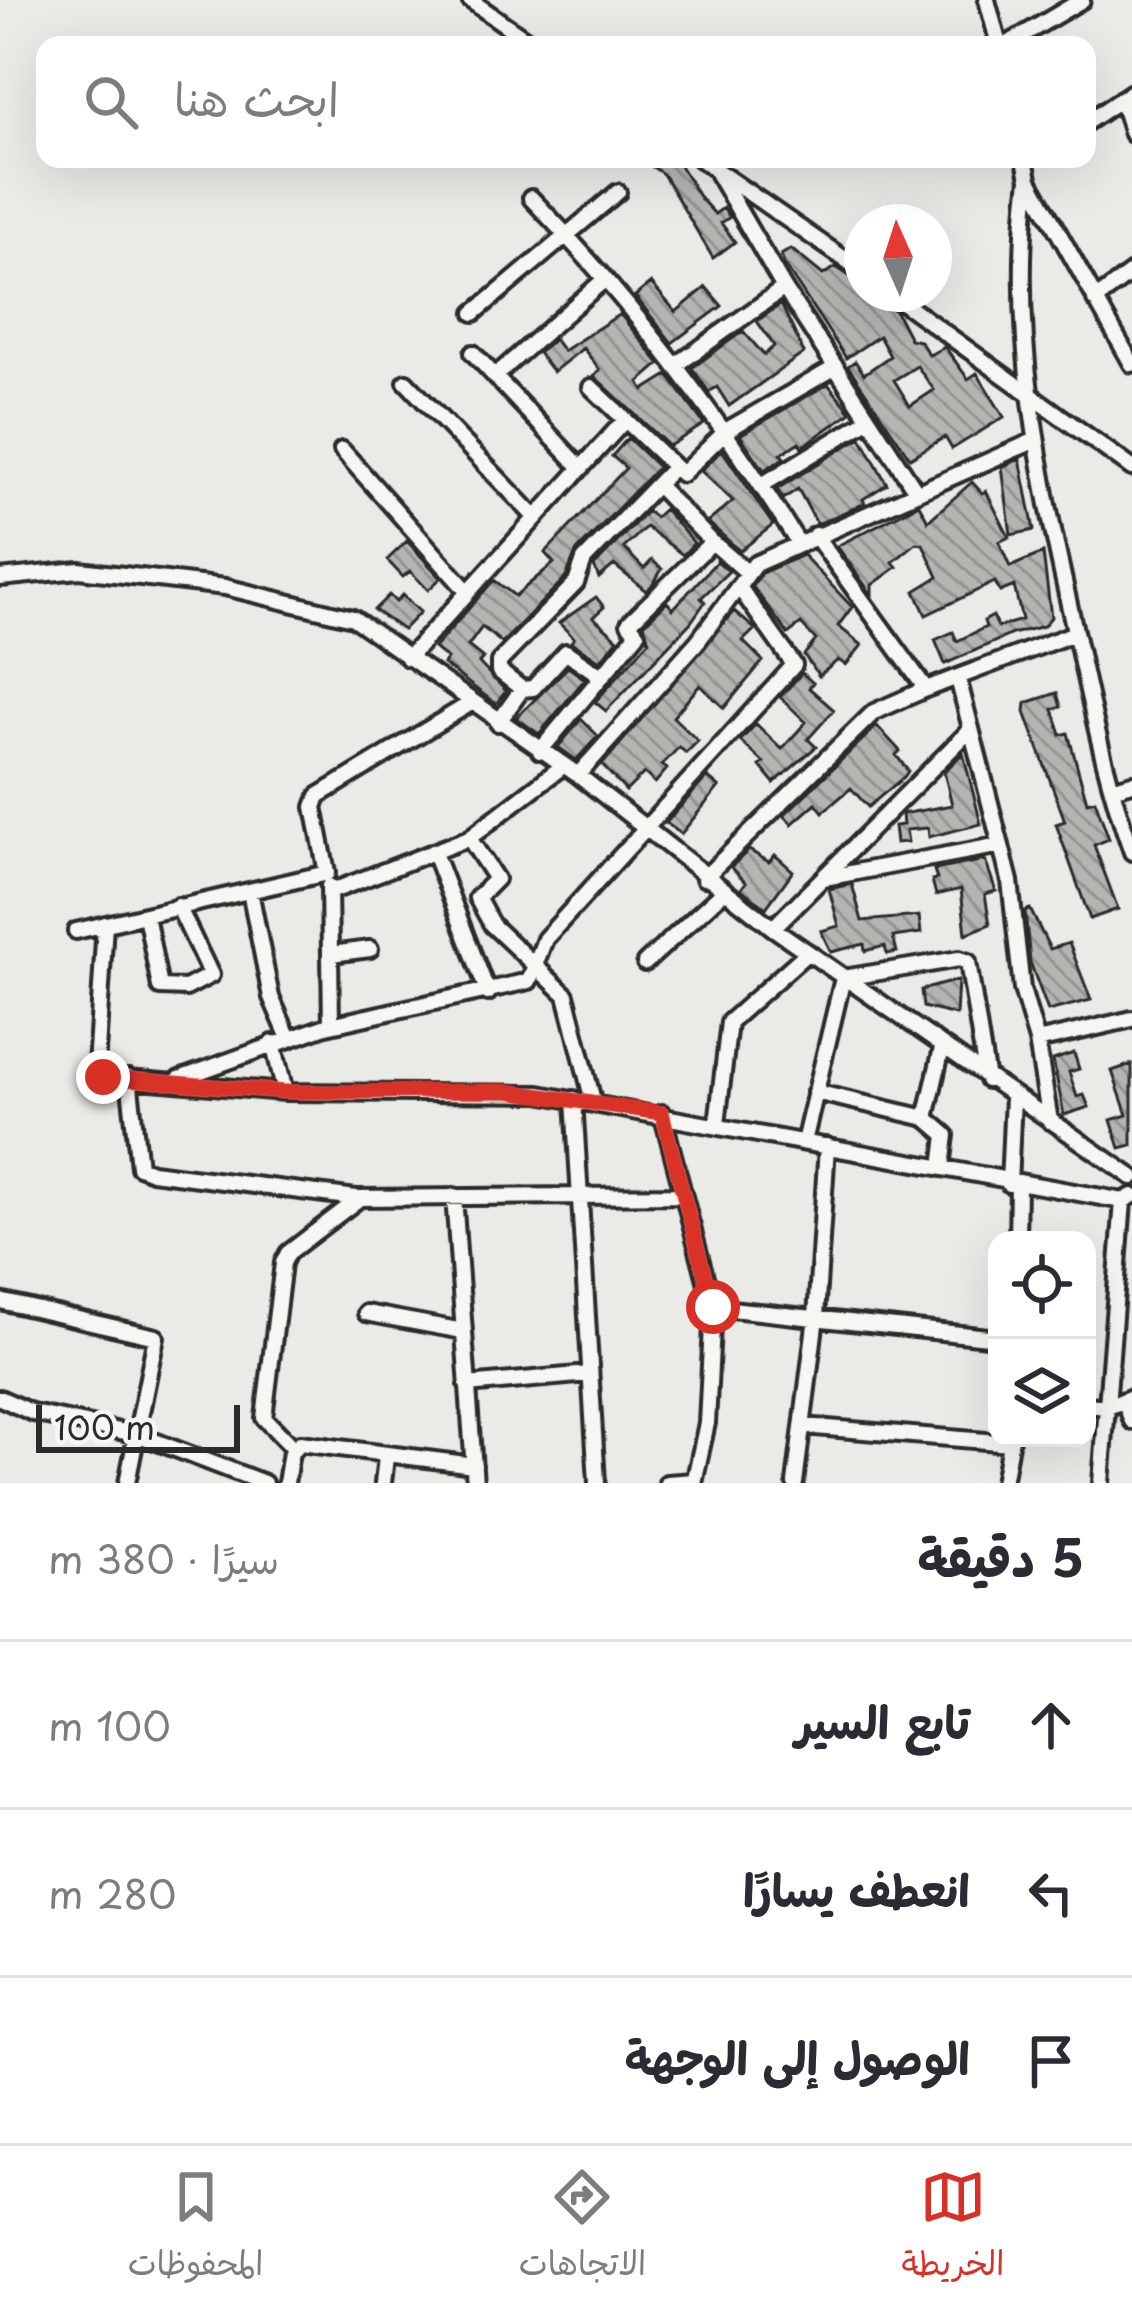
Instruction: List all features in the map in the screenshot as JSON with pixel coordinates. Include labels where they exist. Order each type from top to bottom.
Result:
[{"type":"street","points":[[470,0],[521,36]]},
{"type":"street","points":[[987,0],[999,36]]},
{"type":"street","points":[[1018,36],[1082,0]]},
{"type":"street","points":[[1096,116],[1126,96],[1132,134]]},
{"type":"street","points":[[712,168],[844,260]]},
{"type":"street","points":[[1028,168],[1021,308],[1028,393],[1075,633],[1132,852]]},
{"type":"street","points":[[716,171],[784,288],[916,491]]},
{"type":"street","points":[[1029,179],[1132,364]]},
{"type":"street","points":[[474,314],[618,192]]},
{"type":"street","points":[[531,198],[605,279],[727,430],[797,541]]},
{"type":"street","points":[[1095,300],[1132,272]]},
{"type":"street","points":[[495,376],[605,279]]},
{"type":"street","points":[[675,366],[784,288]]},
{"type":"street","points":[[916,312],[1132,468]]},
{"type":"street","points":[[473,353],[581,468]]},
{"type":"street","points":[[591,387],[672,470],[685,474],[727,430],[836,367]]},
{"type":"street","points":[[406,382],[536,518]]},
{"type":"street","points":[[408,658],[626,420]]},
{"type":"street","points":[[762,485],[868,420]]},
{"type":"street","points":[[578,775],[698,641],[747,572],[797,541],[1036,440]]},
{"type":"street","points":[[342,449],[468,592]]},
{"type":"street","points":[[601,676],[562,652],[533,688],[522,689],[499,671],[499,662],[577,583],[584,560],[672,470]]},
{"type":"street","points":[[657,484],[747,572]]},
{"type":"street","points":[[815,536],[926,689]]},
{"type":"street","points":[[540,751],[638,634],[629,623],[712,542]]},
{"type":"street","points":[[0,578],[79,570],[225,586],[353,618],[578,775],[773,928],[1132,1178]]},
{"type":"street","points":[[175,1081],[332,1024],[529,981],[540,945],[794,665],[739,587]]},
{"type":"street","points":[[704,878],[874,712],[1075,633]]},
{"type":"street","points":[[958,678],[1001,845],[1022,989],[1037,1041],[1050,1121]]},
{"type":"street","points":[[498,723],[522,689]]},
{"type":"street","points":[[332,1024],[330,892],[314,807],[318,796],[471,703]]},
{"type":"street","points":[[773,928],[971,729]]},
{"type":"street","points":[[330,892],[469,838],[563,766]]},
{"type":"street","points":[[1112,789],[1132,783]]},
{"type":"street","points":[[469,838],[497,883],[478,901],[492,925],[566,995],[593,1100]]},
{"type":"street","points":[[824,878],[1001,845]]},
{"type":"street","points":[[434,853],[488,993]]},
{"type":"street","points":[[76,931],[327,873]]},
{"type":"street","points":[[250,891],[280,1040],[285,1092]]},
{"type":"street","points":[[645,962],[724,891]]},
{"type":"street","points":[[146,915],[160,987],[186,988],[211,975],[178,906]]},
{"type":"street","points":[[105,924],[96,1066],[103,1077],[285,1092],[507,1091],[593,1100],[1014,1185],[1128,1198],[1124,1301],[1101,1483]]},
{"type":"street","points":[[331,954],[370,949]]},
{"type":"street","points":[[717,1124],[729,1022],[808,952]]},
{"type":"street","points":[[843,978],[959,959],[968,962],[988,1080]]},
{"type":"street","points":[[804,1142],[843,978]]},
{"type":"street","points":[[1037,1041],[1132,1019]]},
{"type":"street","points":[[926,1118],[942,1048]]},
{"type":"street","points":[[129,1078],[134,1154],[144,1170],[360,1198],[680,1195]]},
{"type":"street","points":[[815,1092],[926,1118],[946,1135],[942,1168]]},
{"type":"street","points":[[1013,1097],[1017,1231]]},
{"type":"street","points":[[574,1099],[597,1483]]},
{"type":"street","points":[[662,1113],[713,1307],[707,1423],[694,1482],[667,1483]]},
{"type":"street","points":[[795,1483],[816,1317],[827,1146]]},
{"type":"street","points":[[454,1196],[475,1483]]},
{"type":"street","points":[[293,1448],[264,1418],[283,1263],[288,1253],[360,1198]]},
{"type":"street","points":[[0,1301],[156,1337],[127,1483]]},
{"type":"street","points":[[713,1307],[988,1337]]},
{"type":"street","points":[[366,1313],[463,1331]]},
{"type":"street","points":[[467,1385],[589,1374]]},
{"type":"street","points":[[0,1398],[33,1413],[96,1421],[140,1435],[264,1483]]},
{"type":"street","points":[[1096,1406],[1128,1399],[1132,1421]]},
{"type":"street","points":[[803,1426],[988,1439]]},
{"type":"street","points":[[293,1448],[305,1443],[474,1466]]},
{"type":"street","points":[[1003,1483],[1010,1447]]},
{"type":"street","points":[[286,1483],[293,1448]]},
{"type":"street","points":[[383,1483],[386,1456]]},
{"type":"building","points":[[654,168],[682,168],[715,214],[723,208],[730,217],[721,223],[735,242],[713,258],[663,174]]},
{"type":"building","points":[[791,249],[823,275],[836,267],[844,272],[844,312],[896,312],[910,339],[920,341],[929,355],[945,347],[968,379],[977,373],[1004,417],[952,449],[945,437],[910,458],[848,366],[855,361],[864,374],[890,356],[879,336],[846,358],[781,255]],"holes":[[[917,366],[934,390],[910,406],[894,380]]]},
{"type":"building","points":[[651,283],[676,312],[706,287],[722,306],[672,343],[635,296]]},
{"type":"building","points":[[781,304],[804,353],[729,406],[717,387],[709,392],[692,368],[743,331],[764,355],[774,346],[757,321]]},
{"type":"building","points":[[620,314],[660,364],[639,382],[644,390],[668,375],[704,424],[669,446],[594,376],[600,370],[583,348],[553,372],[538,353],[554,339],[563,351]]},
{"type":"building","points":[[828,384],[851,412],[802,447],[799,442],[781,454],[784,458],[764,470],[740,435]]},
{"type":"building","points":[[861,437],[887,484],[863,499],[865,503],[817,524],[798,489],[783,499],[777,489]]},
{"type":"building","points":[[628,438],[658,467],[576,552],[566,577],[502,643],[482,627],[468,646],[483,658],[479,663],[506,691],[496,704],[443,664],[447,659],[434,648],[494,580],[515,596],[554,563],[545,553],[626,468],[612,456]]},
{"type":"building","points":[[722,450],[773,525],[740,551],[708,522],[733,501],[701,471]]},
{"type":"building","points":[[1020,459],[1034,530],[1011,535],[1002,467]]},
{"type":"building","points":[[972,482],[982,493],[986,491],[1009,537],[999,542],[1010,567],[1043,553],[1051,617],[1044,626],[1012,634],[945,664],[935,640],[953,632],[957,641],[986,627],[984,621],[993,616],[998,627],[1022,620],[1014,586],[1000,592],[995,582],[926,615],[915,591],[938,577],[923,544],[916,543],[893,562],[897,567],[872,585],[872,595],[837,546],[919,504],[928,521]]},
{"type":"building","points":[[664,509],[694,543],[683,555],[646,527],[624,548],[644,569],[652,560],[662,569],[653,584],[646,591],[614,565],[599,578],[594,566],[647,511],[655,517]]},
{"type":"building","points":[[407,541],[441,578],[428,590],[410,571],[403,577],[387,560]]},
{"type":"building","points":[[803,555],[852,607],[838,626],[862,645],[846,665],[838,660],[819,676],[804,655],[816,640],[801,624],[788,634],[752,586],[762,573]]},
{"type":"building","points":[[717,561],[729,571],[701,598],[705,602],[691,622],[606,711],[595,702],[649,641],[644,624],[667,602],[673,609]]},
{"type":"building","points":[[389,595],[396,602],[402,595],[420,612],[403,630],[374,610]]},
{"type":"building","points":[[596,597],[604,607],[593,617],[618,639],[600,661],[571,642],[574,638],[559,623]]},
{"type":"building","points":[[734,611],[755,629],[743,641],[763,661],[724,708],[700,685],[673,717],[698,741],[686,753],[679,747],[662,765],[667,769],[655,783],[644,773],[626,791],[602,765]]},
{"type":"building","points":[[568,667],[585,679],[539,734],[516,718]]},
{"type":"building","points":[[802,673],[813,683],[809,688],[834,710],[808,739],[816,747],[774,783],[760,766],[764,763],[740,741],[756,724],[782,749],[806,722],[780,697]]},
{"type":"building","points":[[1057,693],[1061,707],[1053,709],[1061,735],[1068,733],[1087,802],[1095,800],[1109,839],[1094,845],[1118,909],[1090,919],[1056,824],[1065,821],[1025,712],[1026,703]]},
{"type":"building","points":[[581,719],[598,736],[576,760],[558,747]]},
{"type":"building","points":[[877,726],[900,751],[896,755],[908,771],[904,777],[868,807],[851,788],[823,812],[816,803],[792,824],[784,815]]},
{"type":"building","points":[[963,753],[981,824],[929,837],[928,828],[906,830],[908,842],[896,843],[894,826],[903,825],[902,814],[952,805],[944,772]]},
{"type":"building","points":[[707,777],[719,787],[681,834],[666,823]]},
{"type":"building","points":[[749,850],[769,862],[775,855],[793,871],[766,908],[741,889],[746,882],[731,867]]},
{"type":"building","points":[[985,860],[996,891],[985,894],[990,924],[966,934],[961,889],[936,895],[934,870]]},
{"type":"building","points":[[852,884],[862,921],[919,916],[921,933],[893,937],[897,952],[887,954],[885,946],[865,951],[864,944],[831,952],[821,931],[839,926],[829,889]]},
{"type":"building","points":[[1030,909],[1050,949],[1069,943],[1091,1000],[1048,1011],[1030,962],[1025,911]]},
{"type":"building","points":[[958,980],[956,1015],[923,1007],[921,990]]},
{"type":"building","points":[[1074,1053],[1079,1069],[1069,1072],[1077,1097],[1084,1095],[1089,1107],[1064,1115],[1053,1060]]},
{"type":"building","points":[[1132,1064],[1132,1145],[1120,1148],[1111,1120],[1127,1115],[1112,1071]]},
{"type":"route","points":[[103,1077],[335,1094],[507,1091],[662,1113],[713,1307]]}]
